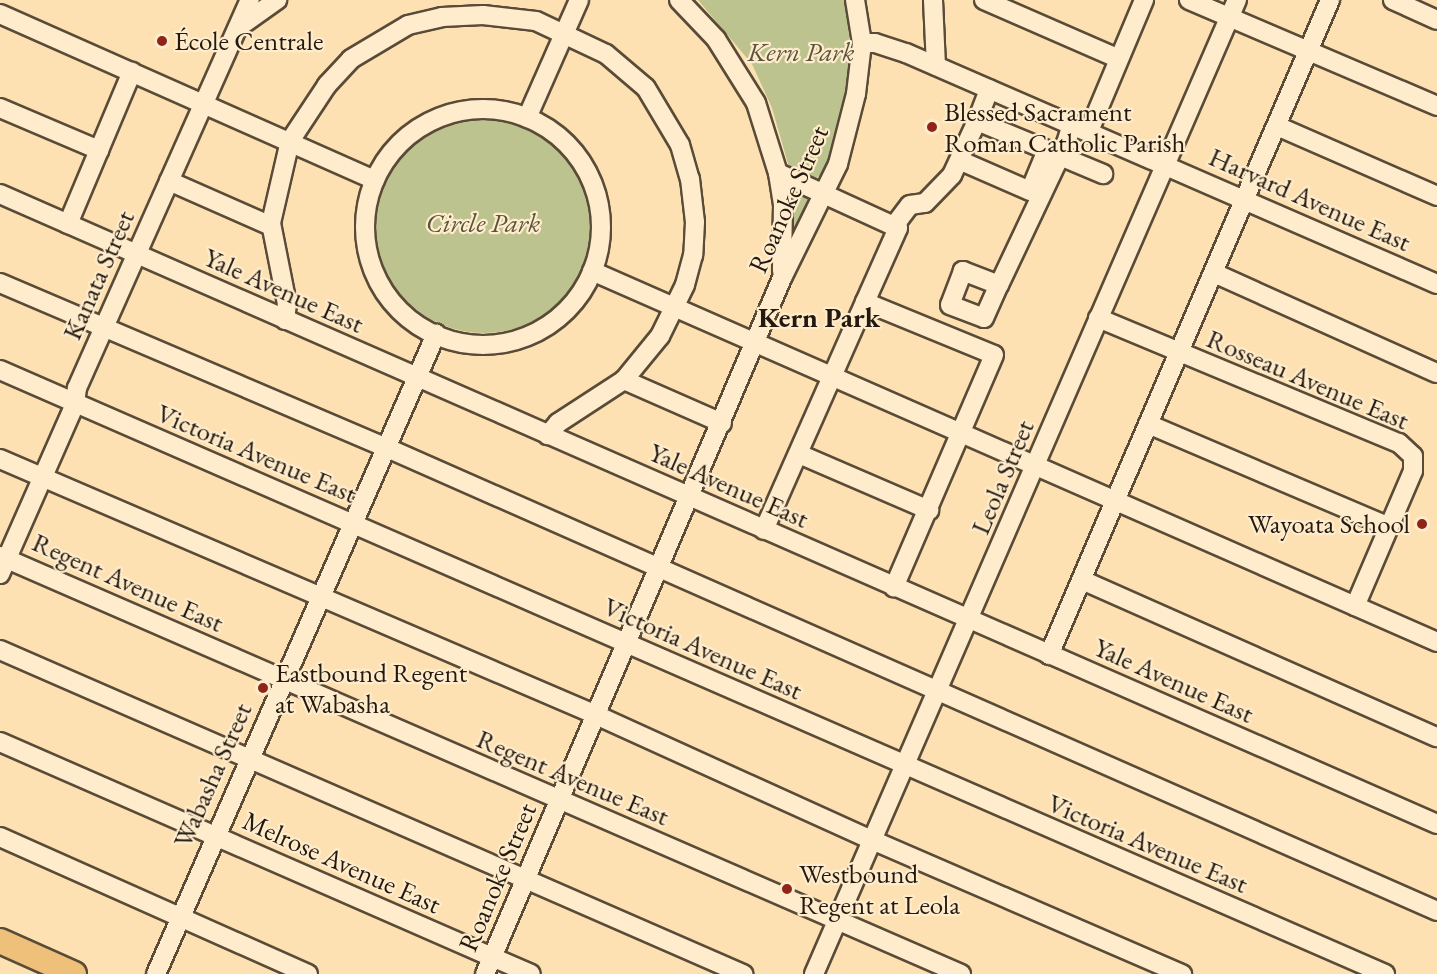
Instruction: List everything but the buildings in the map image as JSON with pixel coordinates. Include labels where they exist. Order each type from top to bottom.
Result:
[{"type":"main road","points":[[0,941],[75,974]]},
{"type":"street","name":"Kanata Street","points":[[2,563],[75,404],[77,388],[250,0]]},
{"type":"street","points":[[239,27],[277,0]]},
{"type":"street","points":[[526,118],[579,0]]},
{"type":"street","points":[[679,0],[738,70],[756,103],[778,173],[783,204],[782,278]]},
{"type":"street","name":"Roanoke Street","points":[[489,966],[691,498],[782,278],[824,195],[848,135],[862,43],[855,0]]},
{"type":"street","points":[[933,0],[936,66]]},
{"type":"street","points":[[984,0],[1119,59]]},
{"type":"street","points":[[999,285],[1060,156],[1081,128],[1119,59],[1144,0]]},
{"type":"street","points":[[1189,0],[1233,8],[1309,48],[1437,106]]},
{"type":"street","points":[[1049,654],[1330,0]]},
{"type":"street","points":[[1392,0],[1437,20]]},
{"type":"street","name":"Leola Street","points":[[814,974],[1036,466],[1098,318],[1167,166],[1233,8]]},
{"type":"street","points":[[285,320],[287,304],[271,226],[290,141],[298,123],[351,59],[408,25],[442,17],[483,15],[536,21],[564,33],[606,54],[626,70],[666,116],[680,145],[690,179],[695,222],[693,255],[675,308],[660,336],[624,380],[558,423],[548,435]]},
{"type":"street","points":[[2,19],[204,102],[375,180]]},
{"type":"street","name":"Harvard Avenue East","points":[[862,43],[875,43],[936,66],[1437,285]]},
{"type":"street","points":[[68,224],[132,72]]},
{"type":"street","points":[[764,530],[896,227],[910,206],[925,203],[952,175],[961,160],[989,89]]},
{"type":"street","points":[[0,108],[99,150]]},
{"type":"street","points":[[485,109],[526,118],[560,138],[589,176],[600,224],[592,271],[570,306],[527,336],[486,344],[436,334],[398,308],[373,269],[365,224],[375,180],[398,144],[433,120],[485,109]]},
{"type":"street","points":[[961,160],[1030,191],[1047,150],[977,121]]},
{"type":"street","points":[[1276,126],[1437,196]]},
{"type":"street","points":[[1060,156],[1103,174]]},
{"type":"street","points":[[778,173],[896,227]]},
{"type":"street","points":[[169,181],[271,226]]},
{"type":"street","name":"Yale Avenue East","points":[[0,194],[1437,824]]},
{"type":"street","points":[[592,271],[1437,642]]},
{"type":"street","points":[[1214,273],[1437,373]]},
{"type":"street","points":[[0,283],[103,330],[384,447],[661,568],[936,692],[1437,911]]},
{"type":"street","points":[[865,302],[994,355],[894,587]]},
{"type":"street","name":"Rosseau Avenue East","points":[[1098,318],[1399,443],[1413,456],[1414,465],[1354,606]]},
{"type":"street","name":"Wabasha Street","points":[[156,974],[384,447],[436,334]]},
{"type":"street","name":"Victoria Avenue East","points":[[0,370],[1385,974]]},
{"type":"street","points":[[624,380],[722,423]]},
{"type":"street","points":[[1148,424],[1389,527]]},
{"type":"street","points":[[799,454],[929,510]]},
{"type":"street","points":[[0,459],[596,715],[872,840],[1182,974]]},
{"type":"street","name":"Regent Avenue East","points":[[2,563],[283,679],[961,974]]},
{"type":"street","points":[[1082,580],[1437,737]]},
{"type":"street","points":[[0,650],[743,974]]},
{"type":"street","name":"Melrose Avenue East","points":[[0,742],[215,836],[489,966],[531,974]]},
{"type":"street","points":[[0,837],[308,974]]},
{"type":"green space","name":"Kern Park","points":[[698,0],[846,0],[851,60],[839,133],[824,173],[816,178],[789,167],[772,108],[752,64]]},
{"type":"green space","name":"Circle Park","points":[[484,115],[516,120],[526,124],[561,147],[584,182],[588,192],[593,224],[588,256],[584,266],[561,301],[526,324],[516,328],[484,333],[452,328],[442,324],[407,301],[384,266],[380,256],[375,224],[380,192],[384,182],[407,147],[442,124],[452,120]]},
{"type":"green space","points":[[795,190],[805,194],[809,204],[793,232],[789,196]]},
{"type":"place","name":"École Centrale","points":[[162,41]]},
{"type":"place","name":"Blessed Sacrament Roman Catholic Parish","points":[[932,127]]},
{"type":"place","name":"Wayoata School","points":[[1422,524]]},
{"type":"place","name":"Eastbound Regent at Wabasha","points":[[263,688]]},
{"type":"place","name":"Westbound Regent at Leola","points":[[787,889]]},
{"type":"district","name":"Kern Park","points":[[819,317]]}]
